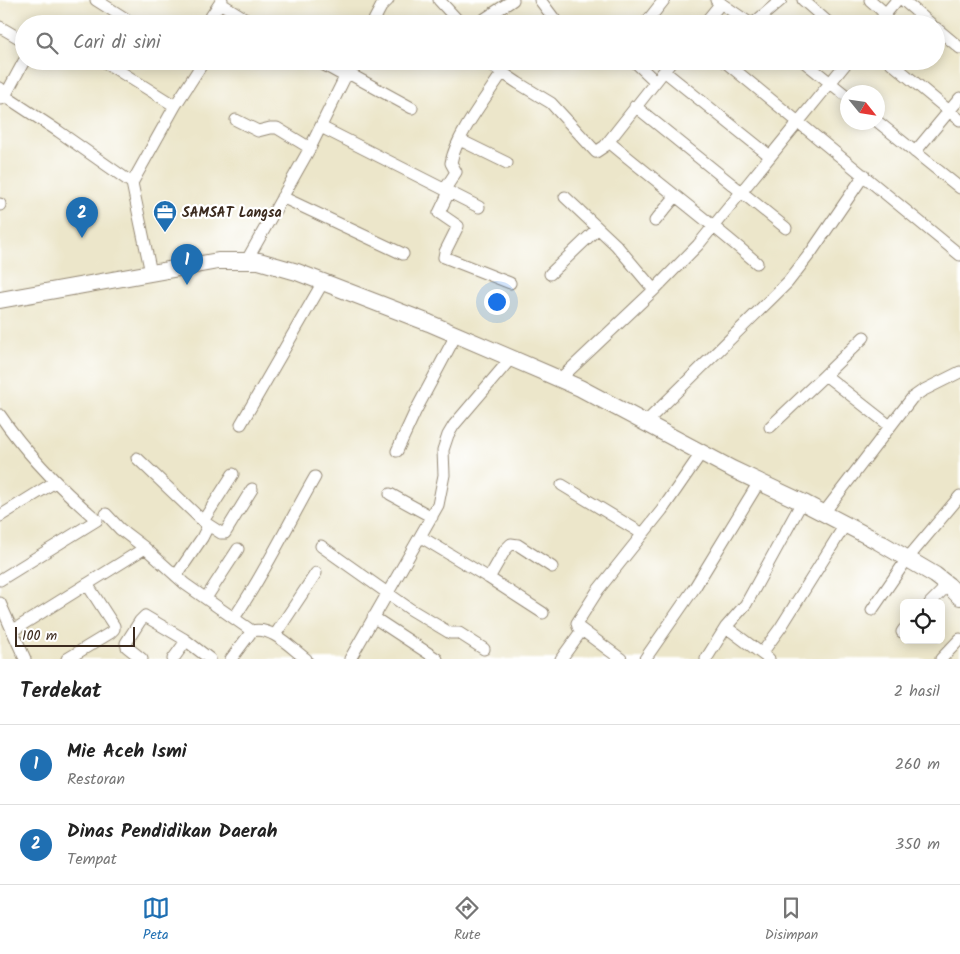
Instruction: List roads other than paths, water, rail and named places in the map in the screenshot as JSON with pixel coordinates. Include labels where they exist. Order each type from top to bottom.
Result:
[{"type":"highway","points":[[0,300],[218,261],[247,260],[279,266],[512,357],[560,379],[759,482],[845,524],[908,559],[948,585],[960,597]]},
{"type":"street","points":[[96,0],[120,15]]},
{"type":"street","points":[[439,0],[453,15]]},
{"type":"street","points":[[490,15],[513,0]]},
{"type":"street","points":[[540,0],[551,15]]},
{"type":"street","points":[[652,15],[664,0]]},
{"type":"street","points":[[763,15],[781,0]]},
{"type":"street","points":[[802,0],[820,15]]},
{"type":"street","points":[[870,0],[886,14],[897,0]]},
{"type":"street","points":[[903,0],[920,15]]},
{"type":"street","points":[[212,15],[221,1],[241,15]]},
{"type":"street","points":[[376,15],[381,2]]},
{"type":"street","points":[[710,15],[719,2],[738,15]]},
{"type":"street","points":[[0,27],[15,36]]},
{"type":"street","points":[[945,36],[960,48]]},
{"type":"street","points":[[18,70],[2,95],[58,131],[132,184]]},
{"type":"street","points":[[118,70],[175,106]]},
{"type":"street","points":[[150,273],[132,184],[196,70]]},
{"type":"street","points":[[336,70],[412,108]]},
{"type":"street","points":[[247,260],[310,148],[349,70]]},
{"type":"street","points":[[498,70],[551,103],[595,152],[600,152],[609,142],[655,80],[664,71],[770,156]]},
{"type":"street","points":[[644,70],[655,80]]},
{"type":"street","points":[[735,70],[960,255]]},
{"type":"street","points":[[814,70],[840,91]]},
{"type":"street","points":[[560,379],[654,290],[714,226],[841,70]]},
{"type":"street","points":[[900,70],[960,120]]},
{"type":"street","points":[[502,73],[460,140],[452,161],[456,172],[439,213],[458,226],[444,257],[510,283]]},
{"type":"street","points":[[915,152],[960,98]]},
{"type":"street","points":[[636,106],[786,228]]},
{"type":"street","points":[[236,120],[258,130],[276,128],[310,148]]},
{"type":"street","points":[[321,127],[479,208]]},
{"type":"street","points":[[885,128],[960,188]]},
{"type":"street","points":[[460,140],[507,163]]},
{"type":"street","points":[[609,142],[757,263]]},
{"type":"street","points":[[646,422],[788,282],[812,251],[864,175]]},
{"type":"street","points":[[282,197],[402,254]]},
{"type":"street","points":[[565,197],[598,228],[654,290]]},
{"type":"street","points":[[655,220],[675,197]]},
{"type":"street","points":[[550,274],[598,228]]},
{"type":"street","points":[[241,424],[323,282]]},
{"type":"street","points":[[397,451],[415,412],[456,335]]},
{"type":"street","points":[[770,427],[864,337]]},
{"type":"street","points":[[350,659],[438,505],[442,488],[443,450],[448,435],[454,425],[512,357]]},
{"type":"street","points":[[823,514],[912,398],[922,390],[960,372]]},
{"type":"street","points":[[825,376],[890,426]]},
{"type":"street","points":[[0,415],[15,438],[55,482],[97,520],[0,580]]},
{"type":"street","points":[[621,659],[577,626],[578,621],[613,569],[628,554],[662,510],[702,452]]},
{"type":"street","points":[[137,458],[205,523],[221,533],[225,533],[252,489]]},
{"type":"street","points":[[205,523],[233,474]]},
{"type":"street","points":[[234,618],[257,584],[279,540],[316,477]]},
{"type":"street","points":[[0,516],[55,482]]},
{"type":"street","points":[[645,659],[695,587],[759,482]]},
{"type":"street","points":[[562,485],[643,534]]},
{"type":"street","points":[[390,494],[432,517]]},
{"type":"street","points":[[872,610],[908,559],[960,496]]},
{"type":"street","points":[[706,659],[726,626],[746,604],[802,502]]},
{"type":"street","points":[[106,514],[120,529],[145,548],[176,576],[206,598],[252,631],[264,630],[274,635],[306,659]]},
{"type":"street","points":[[176,576],[206,532],[208,527],[205,523]]},
{"type":"street","points":[[726,626],[766,656],[845,524]]},
{"type":"street","points":[[421,537],[543,613]]},
{"type":"street","points":[[489,578],[505,550],[513,544],[518,545],[552,567]]},
{"type":"street","points":[[321,546],[424,618],[450,633],[459,634],[484,649]]},
{"type":"street","points":[[12,631],[145,548]]},
{"type":"street","points":[[206,598],[238,549]]},
{"type":"street","points":[[274,635],[316,573]]},
{"type":"street","points":[[66,659],[110,633],[114,628],[87,584]]},
{"type":"street","points":[[934,599],[948,585]]},
{"type":"street","points":[[0,603],[25,659]]},
{"type":"street","points":[[142,659],[127,647],[126,644],[130,635],[144,617],[150,618],[210,659]]},
{"type":"street","points":[[374,617],[437,659]]},
{"type":"street","points":[[561,659],[582,630]]},
{"type":"street","points":[[231,659],[252,631]]},
{"type":"street","points":[[941,659],[960,639]]},
{"type":"street","points":[[173,659],[186,641]]},
{"type":"place","name":"SAMSAT Langsa","points":[[165,233]]},
{"type":"place","name":"Dinas Pendidikan Daerah","points":[[82,238]]},
{"type":"place","name":"Mie Aceh Ismi","points":[[187,285]]}]
